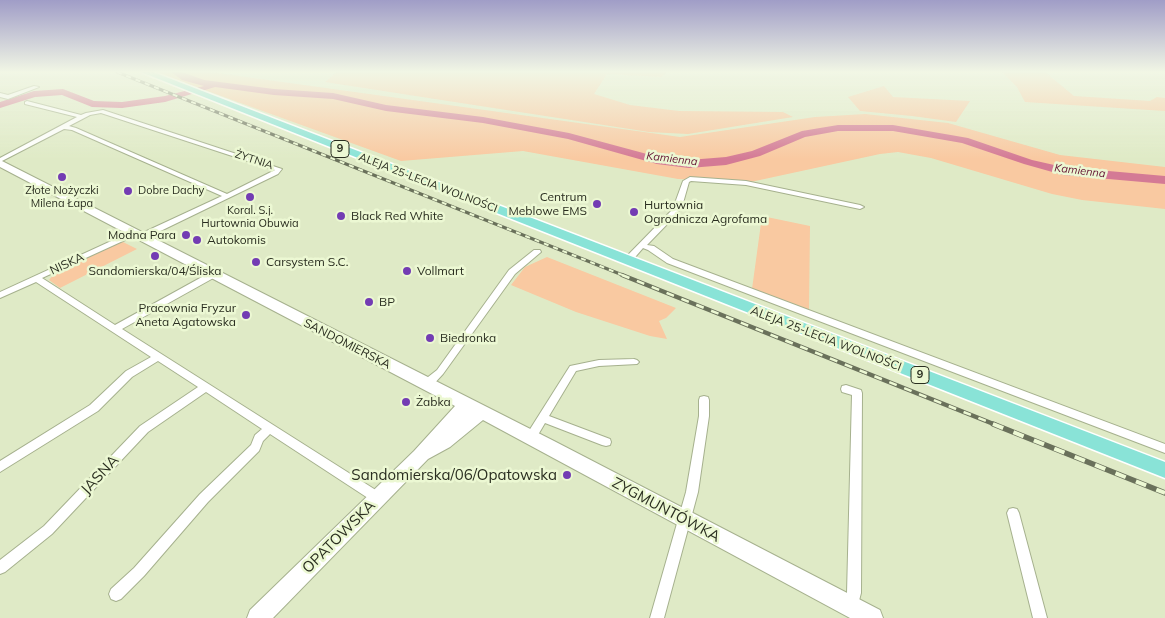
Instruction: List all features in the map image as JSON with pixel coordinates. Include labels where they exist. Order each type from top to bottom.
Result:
[{"type":"main road","name":"ALEJA 25-LECIA WOLNOŚCI","points":[[217,101],[1165,470]]},
{"type":"street","points":[[27,103],[82,118]]},
{"type":"street","name":"ŻYTNIA","points":[[82,118],[94,112],[104,112],[279,169],[276,173],[227,196],[137,235]]},
{"type":"street","points":[[0,162],[82,118]]},
{"type":"street","points":[[64,127],[74,128],[227,196]]},
{"type":"street","name":"SANDOMIERSKA","points":[[0,162],[137,235],[474,408]]},
{"type":"street","points":[[628,261],[674,212],[686,181],[690,179],[746,183],[860,207]]},
{"type":"street","name":"NISKA","points":[[0,295],[137,235]]},
{"type":"street","points":[[643,246],[651,248],[670,261],[1165,449]]},
{"type":"street","points":[[427,384],[440,372],[512,272],[537,252]]},
{"type":"street","points":[[116,328],[214,274]]},
{"type":"street","points":[[36,278],[378,498]]},
{"type":"street","points":[[0,467],[94,408],[129,374],[158,357]]},
{"type":"street","points":[[531,437],[573,368],[634,362]]},
{"type":"street","name":"JASNA","points":[[0,568],[48,530],[144,429],[205,388]]},
{"type":"street","points":[[846,389],[857,393],[854,593],[851,607]]},
{"type":"street","points":[[657,618],[692,492],[704,416],[704,400]]},
{"type":"street","name":"ZYGMUNTÓWKA","points":[[474,408],[872,618]]},
{"type":"street","name":"OPATOWSKA","points":[[258,618],[420,456],[444,442],[474,408]]},
{"type":"street","points":[[544,418],[606,442]]},
{"type":"street","points":[[116,594],[139,572],[204,498],[255,448],[259,438],[270,428]]},
{"type":"street","points":[[1013,513],[1040,618]]},
{"type":"shaded area","points":[[235,101],[419,101],[680,137],[815,117],[865,114],[948,123],[1060,155],[1165,167],[1165,209],[1082,200],[1052,194],[931,158],[898,152],[880,154],[746,183],[678,179],[523,151],[401,161]]},
{"type":"shaded area","points":[[447,101],[616,101],[630,105],[679,111],[783,112],[793,117],[688,134],[649,132]]},
{"type":"shaded area","points":[[851,101],[970,101],[956,122],[860,111]]},
{"type":"shaded area","points":[[1165,101],[1165,111],[1025,102]]},
{"type":"shaded area","points":[[762,216],[810,226],[809,310],[752,289]]},
{"type":"shaded area","points":[[121,241],[137,249],[60,288],[49,280],[55,273]]},
{"type":"shaded area","points":[[547,257],[676,308],[666,318],[659,321],[667,339],[650,336],[576,312],[511,285],[525,267]]},
{"type":"waterway","points":[[0,105],[13,101]]},
{"type":"waterway","points":[[84,101],[92,104],[122,105],[152,101]]},
{"type":"waterway","name":"Kamienna","points":[[354,101],[386,108],[483,120],[569,136],[657,160],[689,164],[726,161],[756,154],[802,134],[838,128],[893,128],[964,140],[1028,162],[1063,171],[1165,180]]},
{"type":"railway","points":[[189,101],[625,276]]},
{"type":"railway","points":[[622,275],[996,425]]},
{"type":"railway","points":[[993,424],[1165,493]]},
{"type":"place","name":"Złote Nożyczki Milena Łapa","points":[[62,177]]},
{"type":"place","name":"Dobre Dachy","points":[[128,191]]},
{"type":"place","name":"Koral. S.j. Hurtownia Obuwia","points":[[250,197]]},
{"type":"place","name":"Centrum Meblowe EMS","points":[[597,204]]},
{"type":"place","name":"Hurtownia Ogrodnicza Agrofama","points":[[634,212]]},
{"type":"place","name":"Black Red White","points":[[341,216]]},
{"type":"place","name":"Modna Para","points":[[186,235]]},
{"type":"place","name":"Autokomis","points":[[197,240]]},
{"type":"place","name":"Sandomierska/04/Śliska","points":[[155,256]]},
{"type":"place","name":"Carsystem S.C.","points":[[256,262]]},
{"type":"place","name":"Vollmart","points":[[407,271]]},
{"type":"place","name":"BP","points":[[369,302]]},
{"type":"place","name":"Pracownia Fryzur Aneta Agatowska","points":[[246,315]]},
{"type":"place","name":"Biedronka","points":[[430,338]]},
{"type":"place","name":"Żabka","points":[[406,402]]},
{"type":"place","name":"Sandomierska/06/Opatowska","points":[[567,475]]}]
